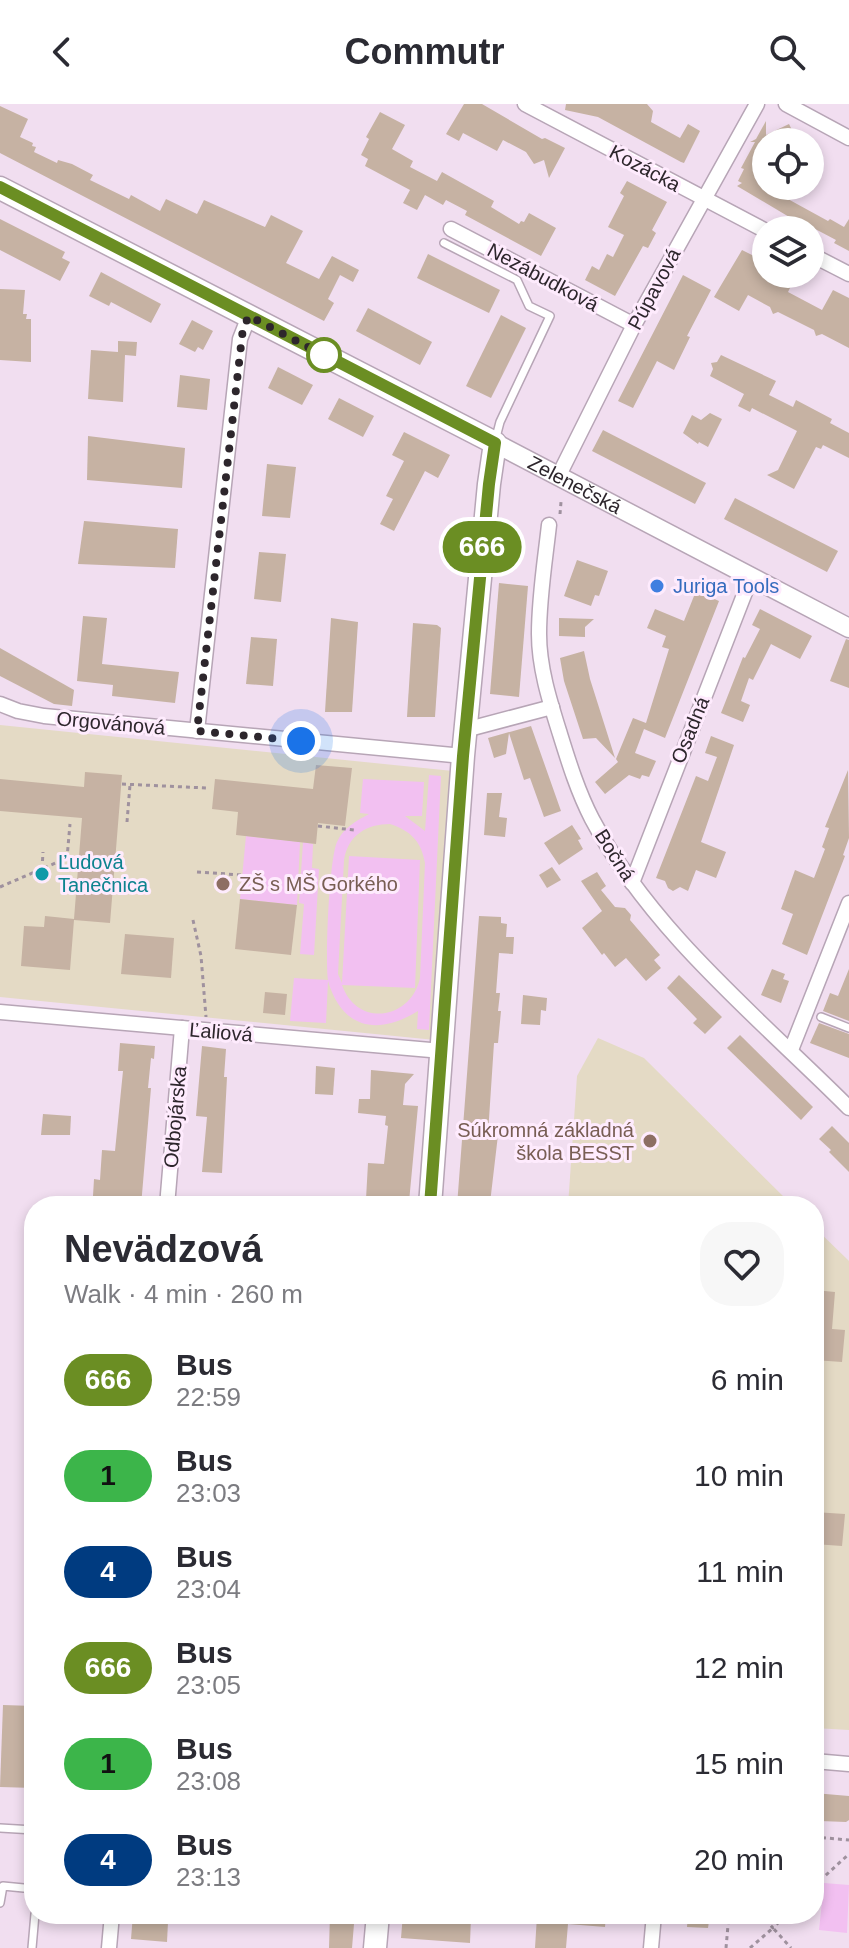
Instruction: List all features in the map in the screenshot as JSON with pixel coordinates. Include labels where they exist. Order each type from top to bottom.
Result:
[{"type":"main road","name":"Zelenečská","points":[[0,188],[495,443]]},
{"type":"main road","points":[[431,1196],[465,730],[495,443]]},
{"type":"main road","points":[[375,1948],[377,1924]]},
{"type":"street","name":"Kozácka","points":[[525,104],[752,224]]},
{"type":"street","name":"Púpavová","points":[[558,477],[634,325],[757,104]]},
{"type":"street","points":[[786,104],[849,138]]},
{"type":"street","name":"Nezábudková","points":[[448,236],[634,325]]},
{"type":"street","points":[[824,261],[849,274]]},
{"type":"street","points":[[197,731],[240,339],[249,316]]},
{"type":"street","name":"Zelenečská","points":[[495,443],[849,628]]},
{"type":"street","name":"Bočná","points":[[549,525],[539,635],[542,663],[570,767],[586,806],[632,883],[689,951],[849,1108]]},
{"type":"street","name":"Osadná","points":[[632,883],[751,577]]},
{"type":"street","name":"Orgovánová","points":[[0,704],[44,716],[463,756]]},
{"type":"street","points":[[465,730],[552,707]]},
{"type":"street","points":[[791,1050],[849,903]]},
{"type":"street","name":"Ľaliová","points":[[0,1012],[442,1051]]},
{"type":"street","name":"Odbojárska","points":[[168,1196],[182,1028]]},
{"type":"street","points":[[824,1762],[849,1764]]},
{"type":"street","points":[[109,1948],[111,1924]]},
{"type":"street","points":[[651,1948],[653,1924]]},
{"type":"lane","points":[[448,236],[517,280],[529,306],[550,316],[500,422],[495,443]]},
{"type":"lane","points":[[821,1017],[849,1028]]},
{"type":"lane","points":[[0,1828],[24,1829]]},
{"type":"lane","points":[[0,1903],[3,1886],[24,1888]]},
{"type":"lane","points":[[32,1948],[34,1924]]},
{"type":"path","points":[[122,784],[206,788]]},
{"type":"path","points":[[127,822],[130,785]]},
{"type":"path","points":[[0,887],[67,858],[70,824]]},
{"type":"path","points":[[318,826],[354,830]]},
{"type":"path","points":[[42,869],[43,852]]},
{"type":"path","points":[[197,872],[242,875]]},
{"type":"path","points":[[193,920],[201,956],[206,1017]]},
{"type":"path","points":[[824,1838],[849,1840]]},
{"type":"path","points":[[824,1877],[849,1854]]},
{"type":"path","points":[[726,1948],[728,1924]]},
{"type":"path","points":[[769,1924],[791,1948]]},
{"type":"path","points":[[750,1948],[777,1924]]},
{"type":"shaded area","name":"ZŠ s MŠ Gorkého","points":[[0,725],[453,771],[435,1040],[0,997]]},
{"type":"shaded area","points":[[429,775],[441,776],[429,1030],[417,1029],[418,1011],[389,1024],[363,1023],[352,1018],[334,997],[328,981],[326,1023],[290,1021],[294,978],[328,980],[328,910],[334,852],[343,833],[369,814],[360,813],[363,779],[424,782],[422,816],[405,816],[425,831]],"holes":[[[390,824],[418,843],[425,863],[420,978],[415,992],[406,1003],[395,1010],[371,1013],[349,999],[342,985],[415,988],[420,860],[349,856],[342,983],[338,974],[344,860],[354,838],[366,829]]]},
{"type":"shaded area","points":[[246,836],[300,842],[297,905],[240,899]]},
{"type":"shaded area","points":[[303,842],[313,844],[312,868],[319,869],[314,955],[300,954],[304,904],[299,903]]},
{"type":"shaded area","name":"Súkromná základná škola BESST","points":[[598,1038],[644,1058],[783,1196],[569,1196],[577,1076]]},
{"type":"shaded area","points":[[824,1237],[849,1261],[849,1730],[824,1729]]},
{"type":"shaded area","points":[[824,1883],[849,1885],[847,1933],[819,1930],[820,1924],[824,1924]]},
{"type":"building","points":[[464,104],[482,104],[542,139],[565,148],[549,178],[544,160],[534,164],[526,152],[503,140],[497,151],[463,133],[459,141],[446,134]]},
{"type":"building","points":[[566,104],[647,104],[653,111],[651,122],[680,138],[688,124],[700,131],[684,163],[598,117],[565,110]]},
{"type":"building","points":[[0,106],[28,119],[20,137],[33,143],[32,146],[36,147],[34,152],[57,163],[58,160],[72,164],[93,175],[90,180],[129,199],[131,195],[160,211],[166,199],[197,214],[204,200],[265,227],[271,215],[303,231],[286,263],[319,279],[332,256],[359,270],[353,282],[340,275],[328,299],[334,303],[324,321],[0,153]]},
{"type":"building","points":[[380,112],[405,125],[392,149],[413,161],[410,167],[437,181],[442,172],[494,201],[491,207],[519,224],[529,213],[556,228],[541,256],[465,215],[467,211],[446,200],[443,205],[425,195],[417,210],[403,203],[410,190],[365,166],[368,159],[361,155],[369,139],[366,137]]},
{"type":"building","points":[[752,148],[752,195],[737,186],[742,183],[738,181],[744,169],[741,168]]},
{"type":"building","points":[[627,181],[667,202],[652,230],[656,233],[648,248],[643,246],[615,296],[585,280],[592,266],[599,270],[607,254],[613,257],[624,235],[608,227],[624,196],[620,193]]},
{"type":"building","points":[[761,200],[790,200],[819,216],[788,216]]},
{"type":"building","points":[[0,219],[65,252],[62,258],[70,262],[60,281],[0,250]]},
{"type":"building","points":[[824,219],[844,227],[849,219],[849,251],[834,243],[836,240],[824,234]]},
{"type":"building","points":[[742,250],[752,255],[752,288],[790,288],[788,292],[822,310],[833,290],[849,298],[849,348],[822,334],[816,336],[814,330],[778,312],[773,314],[770,307],[748,295],[739,311],[714,297]]},
{"type":"building","points":[[428,254],[500,290],[489,313],[417,278]]},
{"type":"building","points":[[101,272],[161,304],[151,323],[111,302],[109,306],[89,296]]},
{"type":"building","points":[[683,275],[711,290],[687,336],[690,337],[674,370],[657,361],[633,408],[618,401]]},
{"type":"building","points":[[0,289],[25,290],[23,314],[27,314],[26,319],[31,319],[31,362],[0,360]]},
{"type":"building","points":[[368,308],[432,342],[420,365],[356,331]]},
{"type":"building","points":[[501,315],[526,328],[491,398],[466,386]]},
{"type":"building","points":[[192,320],[213,331],[203,350],[198,347],[195,352],[179,344]]},
{"type":"building","points":[[118,341],[137,342],[136,356],[125,355],[123,402],[88,399],[91,350],[118,352]]},
{"type":"building","points":[[721,355],[776,381],[769,395],[793,407],[796,400],[832,419],[830,423],[849,433],[849,458],[823,445],[821,449],[816,447],[794,489],[767,475],[778,470],[797,431],[752,408],[750,412],[738,406],[744,394],[710,376],[713,369],[711,363],[717,362]]},
{"type":"building","points":[[278,367],[313,385],[302,405],[268,388]]},
{"type":"building","points":[[180,375],[210,379],[207,410],[177,407]]},
{"type":"building","points":[[339,398],[374,416],[363,437],[328,419]]},
{"type":"building","points":[[710,413],[722,419],[708,447],[683,433],[692,415],[701,420]]},
{"type":"building","points":[[603,430],[706,483],[695,504],[592,451]]},
{"type":"building","points":[[404,432],[450,455],[438,478],[425,471],[394,531],[380,524],[393,499],[386,496],[404,461],[392,455]]},
{"type":"building","points":[[88,436],[185,448],[182,488],[87,480]]},
{"type":"building","points":[[267,464],[296,467],[290,518],[262,516]]},
{"type":"building","points":[[735,498],[838,551],[827,572],[724,519]]},
{"type":"building","points":[[84,521],[178,529],[175,568],[78,564]]},
{"type":"building","points":[[259,552],[286,554],[281,602],[254,599]]},
{"type":"building","points":[[577,560],[608,571],[599,596],[595,595],[591,606],[564,596]]},
{"type":"building","points":[[499,583],[528,586],[519,697],[490,694]]},
{"type":"building","points":[[696,591],[719,601],[665,738],[644,729],[635,753],[656,761],[649,777],[642,775],[640,779],[629,775],[605,794],[595,782],[618,762],[616,759],[633,718],[646,723],[669,649],[662,647],[666,636],[647,628],[655,609],[684,621]]},
{"type":"building","points":[[760,609],[812,636],[800,659],[771,644],[753,680],[749,678],[741,701],[750,705],[743,722],[721,713],[743,657],[760,629],[752,625]]},
{"type":"building","points":[[83,616],[107,618],[102,664],[179,672],[175,703],[112,696],[113,685],[77,681]]},
{"type":"building","points":[[331,618],[358,622],[352,712],[325,712]]},
{"type":"building","points":[[559,618],[594,619],[585,627],[585,637],[559,636]]},
{"type":"building","points":[[413,623],[441,628],[435,717],[407,717]]},
{"type":"building","points":[[251,637],[277,639],[273,686],[246,684]]},
{"type":"building","points":[[846,639],[849,640],[849,688],[830,681]]},
{"type":"building","points":[[0,648],[74,690],[72,706],[54,704],[0,676]]},
{"type":"building","points":[[584,651],[615,758],[596,738],[583,739],[564,681],[560,658]]},
{"type":"building","points":[[531,726],[561,811],[544,817],[530,778],[524,780],[509,733],[506,754],[494,758],[488,738]]},
{"type":"building","points":[[711,736],[734,745],[701,842],[726,852],[716,878],[696,870],[688,891],[680,887],[673,891],[665,881],[656,878],[696,776],[708,781],[717,757],[705,753]]},
{"type":"building","points":[[316,765],[352,768],[345,826],[318,823],[316,844],[236,835],[238,812],[212,809],[215,779],[313,789]]},
{"type":"building","points":[[848,770],[849,838],[807,955],[782,944],[793,914],[781,909],[795,870],[814,878],[825,849],[822,847],[829,828],[825,827]]},
{"type":"building","points":[[85,772],[122,775],[110,923],[74,920],[70,970],[21,966],[24,926],[44,927],[45,916],[74,919],[82,818],[0,811],[0,779],[84,787]]},
{"type":"building","points":[[487,793],[502,793],[499,817],[507,818],[505,837],[484,835]]},
{"type":"building","points":[[572,825],[583,849],[559,865],[544,843]]},
{"type":"building","points":[[552,867],[561,880],[547,888],[539,875]]},
{"type":"building","points":[[597,872],[606,886],[601,890],[615,907],[625,908],[631,915],[630,920],[660,955],[654,960],[661,968],[646,981],[626,958],[615,967],[582,928],[602,911],[581,881]]},
{"type":"building","points":[[240,899],[297,905],[291,955],[235,949]]},
{"type":"building","points":[[479,916],[501,917],[501,923],[507,924],[506,937],[514,937],[513,954],[499,953],[496,993],[500,993],[498,1011],[501,1011],[498,1043],[494,1043],[488,1134],[498,1135],[491,1196],[458,1196]]},
{"type":"building","points":[[125,934],[174,938],[171,978],[121,974]]},
{"type":"building","points":[[772,969],[785,974],[783,979],[789,981],[781,1003],[761,995]]},
{"type":"building","points":[[849,969],[849,1021],[823,1011],[830,993],[838,996]]},
{"type":"building","points":[[679,975],[722,1017],[705,1034],[693,1023],[697,1019],[667,988]]},
{"type":"building","points":[[265,992],[287,994],[285,1015],[263,1013]]},
{"type":"building","points":[[523,995],[547,998],[546,1011],[541,1010],[540,1025],[521,1024]]},
{"type":"building","points":[[819,1023],[849,1034],[849,1058],[810,1043]]},
{"type":"building","points":[[740,1035],[813,1107],[801,1120],[727,1048]]},
{"type":"building","points":[[120,1043],[155,1046],[148,1088],[151,1088],[142,1196],[93,1196],[94,1179],[100,1180],[102,1150],[115,1151],[123,1071],[118,1071]]},
{"type":"building","points":[[202,1046],[226,1049],[222,1173],[202,1172],[207,1117],[196,1116]]},
{"type":"building","points":[[316,1066],[335,1068],[333,1095],[315,1094]]},
{"type":"building","points":[[371,1070],[414,1074],[405,1084],[403,1105],[418,1106],[410,1196],[366,1196],[368,1163],[384,1164],[388,1126],[385,1125],[386,1116],[358,1113],[359,1099],[370,1099]]},
{"type":"building","points":[[43,1114],[71,1116],[70,1135],[41,1135]]},
{"type":"building","points":[[832,1126],[849,1143],[849,1172],[819,1139]]},
{"type":"building","points":[[824,1291],[835,1292],[832,1329],[845,1330],[842,1362],[824,1361]]},
{"type":"building","points":[[824,1513],[845,1514],[842,1546],[824,1545]]},
{"type":"building","points":[[3,1705],[24,1706],[24,1788],[0,1787]]},
{"type":"building","points":[[824,1794],[849,1796],[849,1820],[824,1821]]},
{"type":"building","points":[[132,1924],[168,1924],[167,1942],[131,1939]]},
{"type":"building","points":[[330,1924],[354,1924],[352,1948],[329,1948]]},
{"type":"building","points":[[402,1924],[471,1924],[470,1943],[401,1938]]},
{"type":"building","points":[[536,1924],[568,1924],[566,1948],[535,1948]]},
{"type":"building","points":[[568,1924],[605,1924],[605,1927]]},
{"type":"building","points":[[687,1924],[709,1924],[708,1928],[687,1927]]},
{"type":"bus line","name":"666","points":[[0,187],[495,443],[463,756],[431,1196]]},
{"type":"place","name":"Juriga Tools","points":[[657,586]]},
{"type":"place","name":"Ľudová Tanečnica","points":[[42,874]]},
{"type":"place","name":"ZŠ s MŠ Gorkého","points":[[223,884]]},
{"type":"place","name":"Súkromná základná škola BESST","points":[[650,1141]]},
{"type":"route","points":[[301,741],[197,731],[243,328],[249,316],[331,359],[324,355]]}]
